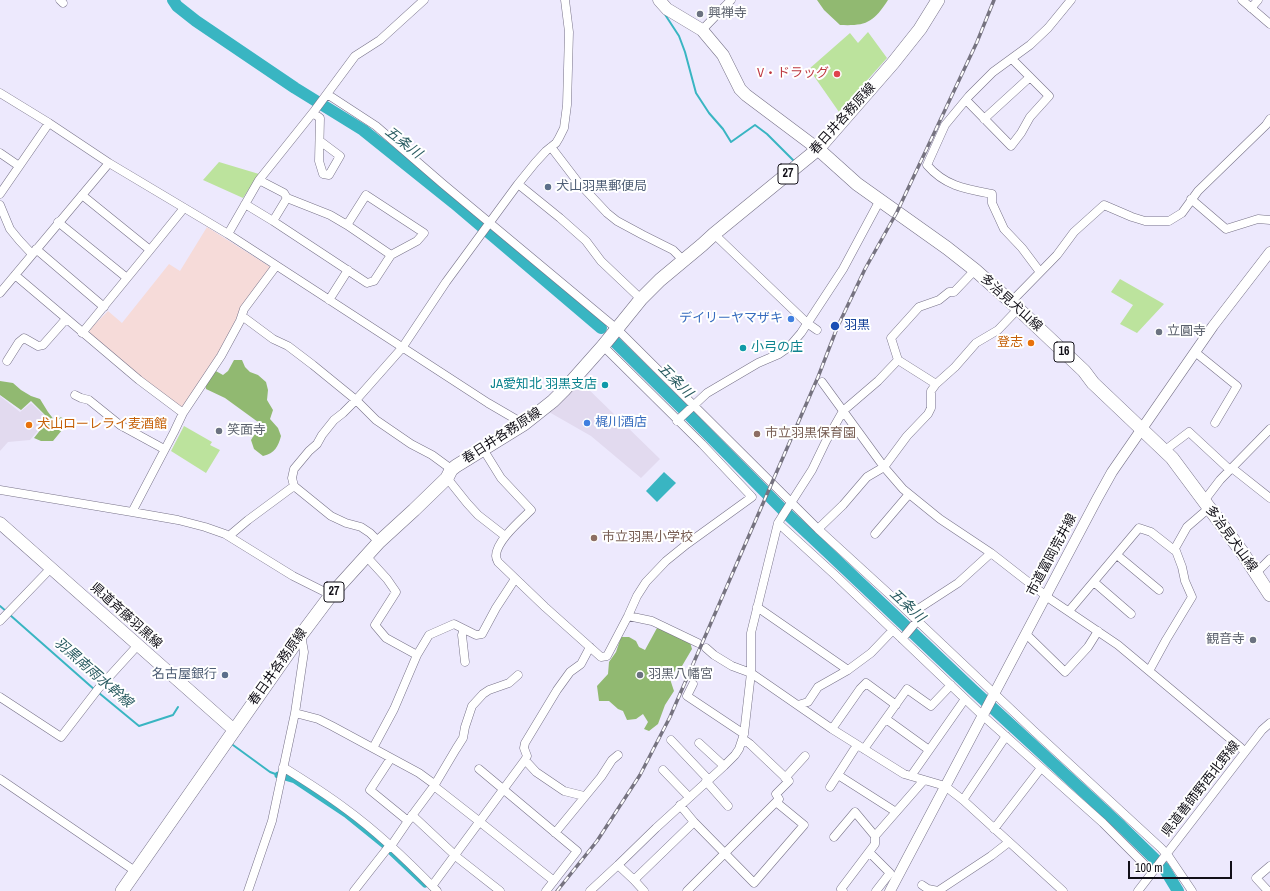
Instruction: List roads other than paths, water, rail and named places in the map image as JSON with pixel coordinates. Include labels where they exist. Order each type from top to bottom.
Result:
[{"type":"main road","points":[[659,0],[666,9],[702,30],[723,55],[740,89],[743,92],[818,149]]},
{"type":"main road","name":"春日井各務原線","points":[[122,891],[301,635],[331,595],[366,556],[449,474],[483,449],[535,417],[564,390],[603,346],[641,299],[660,280],[818,149],[898,57],[920,29],[938,0]]},
{"type":"main road","name":"多治見犬山線","points":[[818,149],[857,184],[947,248],[975,270],[1084,371],[1093,383],[1172,458],[1242,552],[1270,595]]},
{"type":"main road","name":"県道斉藤羽黒線","points":[[0,523],[234,730]]},
{"type":"street","points":[[228,234],[260,180],[326,96],[355,56],[380,40],[424,0]]},
{"type":"street","points":[[379,542],[361,527],[346,523],[331,516],[294,486],[292,478],[294,469],[309,450],[317,444],[334,420],[343,414],[402,348],[446,282],[518,184],[535,163],[550,147],[556,143],[559,138],[564,128],[566,118],[569,32],[565,0]]},
{"type":"street","points":[[702,30],[732,0]]},
{"type":"street","points":[[1040,272],[1022,248],[1004,229],[992,204],[992,194],[958,187],[945,182],[934,174],[927,165],[945,125],[966,100],[993,72],[1030,45],[1048,28],[1071,0]]},
{"type":"street","points":[[1242,0],[1270,24]]},
{"type":"street","points":[[1251,8],[1258,0]]},
{"type":"street","points":[[966,100],[1011,146],[1021,133],[1030,117],[1049,96],[1012,59]]},
{"type":"street","points":[[984,118],[1030,77]]},
{"type":"street","points":[[0,93],[49,123],[109,163],[228,234],[402,348],[488,403],[524,424]]},
{"type":"street","points":[[326,96],[376,126],[617,329],[791,504],[1161,848],[1192,891]]},
{"type":"street","points":[[314,111],[320,118],[320,141]]},
{"type":"street","points":[[818,529],[843,505],[867,477],[884,467],[907,436],[928,414],[931,408],[931,391],[936,384],[955,368],[976,343],[998,330],[1040,272],[1057,255],[1074,232],[1104,205],[1145,221],[1169,221],[1176,218],[1182,213],[1198,191],[1266,125],[1270,119]]},
{"type":"street","points":[[0,194],[49,123]]},
{"type":"street","points":[[550,147],[577,181],[607,213],[617,221],[667,246],[683,260]]},
{"type":"street","points":[[0,153],[19,166]]},
{"type":"street","points":[[0,293],[109,163]]},
{"type":"street","points":[[260,180],[284,193],[287,198],[330,215],[391,255]]},
{"type":"street","points":[[518,184],[586,241],[601,261],[641,299]]},
{"type":"street","points":[[82,195],[150,250]]},
{"type":"street","points":[[245,204],[367,283],[374,281],[391,255],[417,241],[424,233],[366,195],[347,225]]},
{"type":"street","points":[[273,222],[287,198]]},
{"type":"street","points":[[1191,199],[1226,229],[1258,219],[1270,220]]},
{"type":"street","points":[[677,421],[707,393],[725,381],[758,363],[779,354],[789,347],[801,333],[843,268],[880,200]]},
{"type":"street","points":[[0,205],[10,229],[19,240],[104,307]]},
{"type":"street","points":[[82,333],[184,208]]},
{"type":"street","points":[[58,222],[127,278]]},
{"type":"street","points":[[714,234],[807,323],[817,330]]},
{"type":"street","name":"市道富岡荒井線","points":[[890,891],[894,875],[945,786],[1104,485],[1141,429],[1230,302],[1270,252]]},
{"type":"street","points":[[132,512],[183,413],[220,356],[240,320],[244,309],[276,266]]},
{"type":"street","points":[[329,300],[348,270]]},
{"type":"street","points":[[936,384],[898,360],[891,338],[919,307],[939,300],[949,292],[954,292],[975,270]]},
{"type":"street","points":[[15,275],[139,380],[183,413]]},
{"type":"street","points":[[242,316],[273,339],[288,346],[313,365],[356,400],[376,420],[447,466],[449,474],[478,515],[505,536]]},
{"type":"street","points":[[7,361],[19,342],[24,338],[38,346],[43,345],[66,319]]},
{"type":"street","points":[[483,449],[501,478],[531,510],[500,542],[496,556],[498,562],[600,657],[607,656],[637,596],[666,561],[752,497],[702,444],[677,421],[603,346]]},
{"type":"street","points":[[1195,352],[1238,386],[1215,423]]},
{"type":"street","points":[[590,891],[735,755],[744,737],[751,673],[751,633],[779,522],[812,470],[843,411],[878,381],[898,360]]},
{"type":"street","points":[[822,382],[884,467],[909,494],[940,519],[992,553],[1050,599],[1118,646],[1245,752]]},
{"type":"street","points":[[75,396],[89,400],[120,426],[164,449]]},
{"type":"street","points":[[1174,550],[1187,528],[1206,505],[1231,469],[1270,429]]},
{"type":"street","points":[[1164,451],[1189,432],[1231,469],[1270,498]]},
{"type":"street","points":[[229,536],[294,486]]},
{"type":"street","points":[[0,490],[178,520],[205,527],[229,536],[293,576],[331,595]]},
{"type":"street","points":[[875,534],[909,494]]},
{"type":"street","points":[[779,522],[982,715],[1103,823],[1152,872]]},
{"type":"street","points":[[1069,611],[1139,528],[1151,532],[1176,551],[1185,581],[1192,597],[1149,671]]},
{"type":"street","points":[[902,639],[915,619],[918,610],[958,583],[992,553]]},
{"type":"street","points":[[1117,555],[1159,590]]},
{"type":"street","points":[[366,556],[387,579],[396,592],[375,625],[386,638],[417,655]]},
{"type":"street","points":[[1256,573],[1270,559]]},
{"type":"street","points":[[0,621],[51,568]]},
{"type":"street","points":[[373,748],[394,709],[417,655],[429,635],[454,624],[476,636],[482,634],[496,608],[515,579]]},
{"type":"street","points":[[1094,582],[1131,614]]},
{"type":"street","points":[[757,607],[848,670]]},
{"type":"street","points":[[628,616],[652,621],[698,643]]},
{"type":"street","points":[[464,629],[462,635],[465,662]]},
{"type":"street","points":[[798,705],[808,702],[818,686],[848,670],[871,653],[893,630]]},
{"type":"street","points":[[1026,634],[1065,672],[1088,647],[1098,631]]},
{"type":"street","points":[[248,891],[272,820],[283,767],[304,652],[301,635]]},
{"type":"street","points":[[0,697],[61,737],[97,691],[138,645]]},
{"type":"street","points":[[283,767],[347,810],[390,845],[434,888],[455,855],[504,790],[524,760],[526,756],[524,748],[525,743],[557,690],[570,672],[581,664],[590,648]]},
{"type":"street","points":[[706,648],[714,655],[732,666],[751,673],[832,729],[904,774],[945,786],[963,800],[1063,891]]},
{"type":"street","points":[[354,891],[390,845],[394,843],[434,785],[463,738],[472,706],[483,694],[489,690],[509,683],[518,675]]},
{"type":"street","points":[[832,729],[860,689],[866,683],[896,704]]},
{"type":"street","points":[[687,891],[779,799],[776,794],[789,781],[784,778],[744,737],[687,696],[693,684]]},
{"type":"street","points":[[830,787],[861,747],[886,719],[907,689],[931,706],[951,685]]},
{"type":"street","points":[[911,776],[966,699]]},
{"type":"street","points":[[294,713],[318,719],[419,773],[554,881]]},
{"type":"street","points":[[886,719],[929,750]]},
{"type":"street","name":"県道善師野西北野線","points":[[1138,891],[1262,730],[1270,723]]},
{"type":"street","points":[[963,800],[1006,736]]},
{"type":"street","points":[[671,740],[728,806]]},
{"type":"street","points":[[699,743],[724,766]]},
{"type":"street","points":[[555,833],[612,760],[618,755]]},
{"type":"street","points":[[784,778],[805,756]]},
{"type":"street","points":[[391,758],[370,790],[410,818],[500,891]]},
{"type":"street","points":[[524,760],[536,772],[564,791],[584,796]]},
{"type":"street","points":[[994,829],[1041,768]]},
{"type":"street","points":[[479,769],[577,851],[546,891]]},
{"type":"street","points":[[663,770],[689,797]]},
{"type":"street","points":[[838,775],[896,812]]},
{"type":"street","points":[[0,779],[135,871]]},
{"type":"street","points":[[874,836],[924,780]]},
{"type":"street","points":[[680,805],[694,822],[754,883],[804,825],[776,802]]},
{"type":"street","points":[[834,837],[855,812],[874,836],[875,844],[841,889],[843,891]]},
{"type":"street","points":[[634,880],[694,822]]},
{"type":"street","points":[[922,885],[928,890],[938,891],[991,856],[1009,842]]},
{"type":"street","points":[[869,852],[894,875],[876,891]]},
{"type":"street","points":[[618,865],[644,891]]},
{"type":"street","points":[[1268,891],[1256,878],[1270,866]]},
{"type":"water","points":[[664,472],[676,483],[657,502],[646,491]]},
{"type":"waterway","name":"五条川","points":[[173,0],[177,6],[196,21],[295,88],[363,130],[454,203],[601,328]]},
{"type":"waterway","points":[[664,13],[679,36],[696,93],[731,142],[755,125],[767,134],[794,161]]},
{"type":"waterway","name":"五条川","points":[[615,342],[785,512],[972,689],[1121,826],[1164,868],[1178,891]]},
{"type":"waterway","name":"羽黒南雨水幹線","points":[[0,606],[7,612]]},
{"type":"waterway","name":"羽黒南雨水幹線","points":[[10,615],[95,690]]},
{"type":"waterway","name":"羽黒南雨水幹線","points":[[99,693],[139,726],[173,715],[178,707]]},
{"type":"waterway","name":"羽黒南雨水幹線","points":[[233,745],[270,772],[278,775]]},
{"type":"waterway","points":[[278,775],[295,780],[346,814],[383,844],[425,884]]},
{"type":"railway","points":[[557,891],[597,841],[640,775],[670,717],[818,377],[837,328],[865,269],[897,212],[977,42],[994,0]]},
{"type":"place","name":"興禅寺","points":[[700,14]]},
{"type":"place","name":"V・ドラッグ","points":[[837,74]]},
{"type":"place","name":"犬山羽黒郵便局","points":[[548,187]]},
{"type":"place","name":"デイリーヤマザキ","points":[[791,319]]},
{"type":"place","name":"羽黒","points":[[835,326]]},
{"type":"place","name":"立圓寺","points":[[1159,332]]},
{"type":"place","name":"登志","points":[[1031,343]]},
{"type":"place","name":"小弓の庄","points":[[743,348]]},
{"type":"place","name":"JA愛知北 羽黒支店","points":[[605,385]]},
{"type":"place","name":"梶川酒店","points":[[587,423]]},
{"type":"place","name":"犬山ローレライ麦酒館","points":[[29,425]]},
{"type":"place","name":"笑面寺","points":[[219,431]]},
{"type":"place","name":"市立羽黒保育園","points":[[757,434]]},
{"type":"place","name":"市立羽黒小学校","points":[[594,538]]},
{"type":"place","name":"観音寺","points":[[1253,640]]},
{"type":"place","name":"名古屋銀行","points":[[225,675]]},
{"type":"place","name":"羽黒八幡宮","points":[[640,675]]}]
